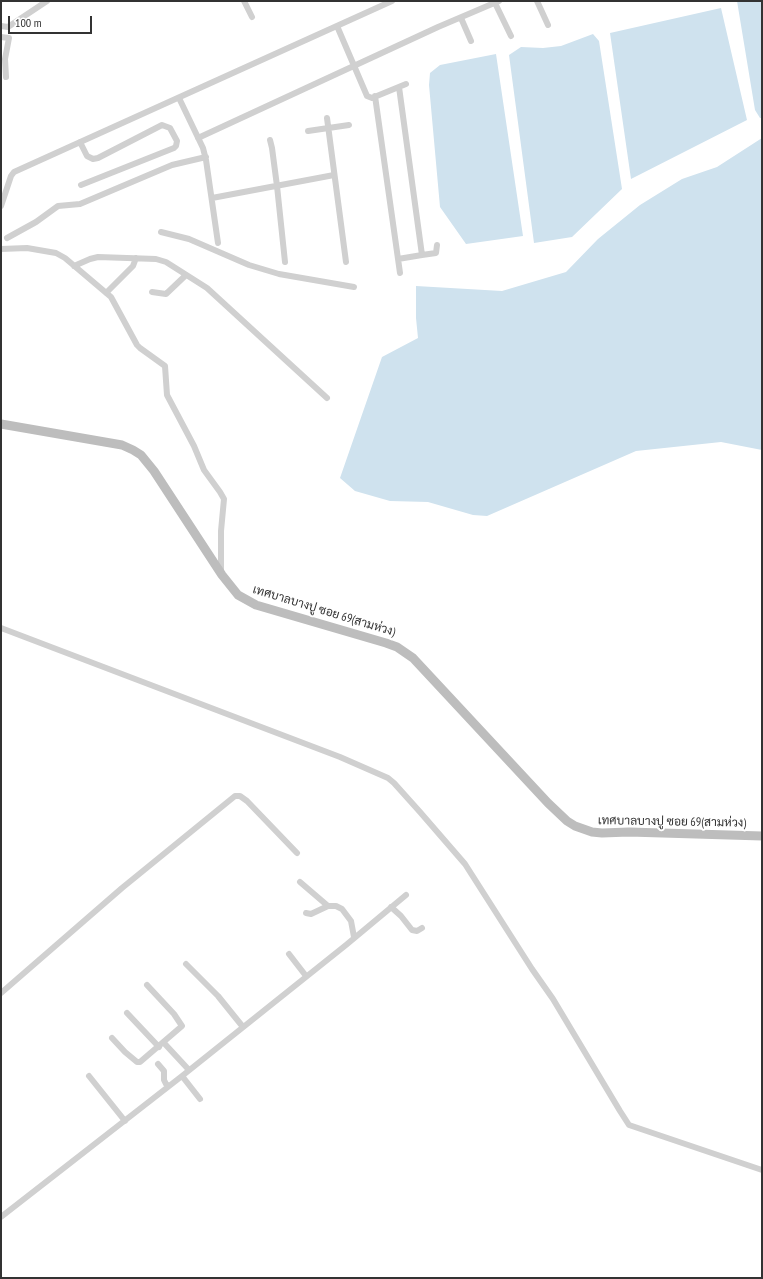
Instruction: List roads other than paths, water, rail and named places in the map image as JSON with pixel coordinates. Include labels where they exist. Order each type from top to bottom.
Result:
[{"type":"street","points":[[1,26],[8,27],[47,1]]},
{"type":"street","points":[[244,1],[252,17]]},
{"type":"street","points":[[1,206],[11,176],[14,172],[392,1]]},
{"type":"street","points":[[537,1],[548,24]]},
{"type":"street","points":[[198,138],[497,2],[511,36]]},
{"type":"street","points":[[461,18],[472,41]]},
{"type":"street","points":[[337,26],[367,96],[370,98],[406,84]]},
{"type":"street","points":[[1,37],[9,38],[5,59],[6,77]]},
{"type":"street","points":[[399,87],[422,255]]},
{"type":"street","points":[[375,96],[400,273]]},
{"type":"street","points":[[179,98],[206,157],[218,243]]},
{"type":"street","points":[[327,118],[346,262]]},
{"type":"street","points":[[80,142],[87,156],[93,159],[98,158],[162,125],[170,128],[177,141],[174,148],[81,186]]},
{"type":"street","points":[[308,131],[349,125]]},
{"type":"street","points":[[270,140],[277,186],[285,262]]},
{"type":"street","points":[[7,238],[42,218],[58,206],[80,204],[172,165],[206,157]]},
{"type":"street","points":[[212,198],[334,175]]},
{"type":"street","points":[[161,232],[190,239],[249,265],[279,274],[354,287]]},
{"type":"street","points":[[398,259],[436,253],[437,245]]},
{"type":"street","points":[[1,249],[27,248],[56,253],[74,266],[113,300],[140,348],[165,366],[165,387],[167,395],[194,446],[204,470],[222,495],[224,502],[221,531],[221,573]]},
{"type":"street","points":[[74,266],[94,258],[136,258],[163,260],[207,288],[327,398]]},
{"type":"street","points":[[106,293],[133,266],[136,258]]},
{"type":"street","points":[[152,292],[166,294],[186,274]]},
{"type":"street","name":"เทศบาลบางปู ซอย 69(สามห่วง)","points":[[1,424],[122,445],[133,450],[141,456],[154,471],[230,587],[238,595],[256,606],[398,647],[413,658],[548,803],[567,821],[575,826],[602,833],[629,832],[762,836]]},
{"type":"street","points":[[1,628],[340,757],[381,774],[394,782],[465,864],[475,878],[532,969],[553,999],[629,1125],[762,1170]]},
{"type":"street","points":[[1,993],[122,888],[236,796],[240,796],[247,801],[297,853]]},
{"type":"street","points":[[300,882],[328,906]]},
{"type":"street","points":[[1,1218],[182,1076],[406,895]]},
{"type":"street","points":[[306,913],[310,914],[328,906],[337,906],[342,909],[351,921],[354,938]]},
{"type":"street","points":[[391,906],[412,930],[417,931],[422,928]]},
{"type":"street","points":[[289,954],[306,976]]},
{"type":"street","points":[[186,964],[218,996],[243,1027]]},
{"type":"street","points":[[112,1038],[125,1052],[139,1062],[164,1043],[182,1026],[174,1014],[147,985]]},
{"type":"street","points":[[127,1013],[159,1047]]},
{"type":"street","points":[[164,1043],[189,1070]]},
{"type":"street","points":[[158,1064],[164,1071],[164,1080],[169,1086]]},
{"type":"street","points":[[89,1076],[125,1121]]},
{"type":"street","points":[[182,1076],[200,1099]]},
{"type":"water","points":[[737,1],[762,1],[762,118],[760,118],[755,110]]},
{"type":"water","points":[[721,8],[747,120],[631,179],[610,33]]},
{"type":"water","points":[[593,34],[599,41],[622,189],[572,237],[534,243],[509,55],[521,47],[543,48],[561,46]]},
{"type":"water","points":[[496,54],[523,236],[466,244],[440,207],[429,85],[430,73],[440,65]]},
{"type":"water","points":[[762,138],[762,450],[721,442],[636,451],[487,516],[473,515],[428,502],[390,501],[355,491],[340,478],[382,357],[418,338],[416,318],[416,286],[502,291],[566,272],[598,239],[640,205],[682,179],[717,167]]}]
